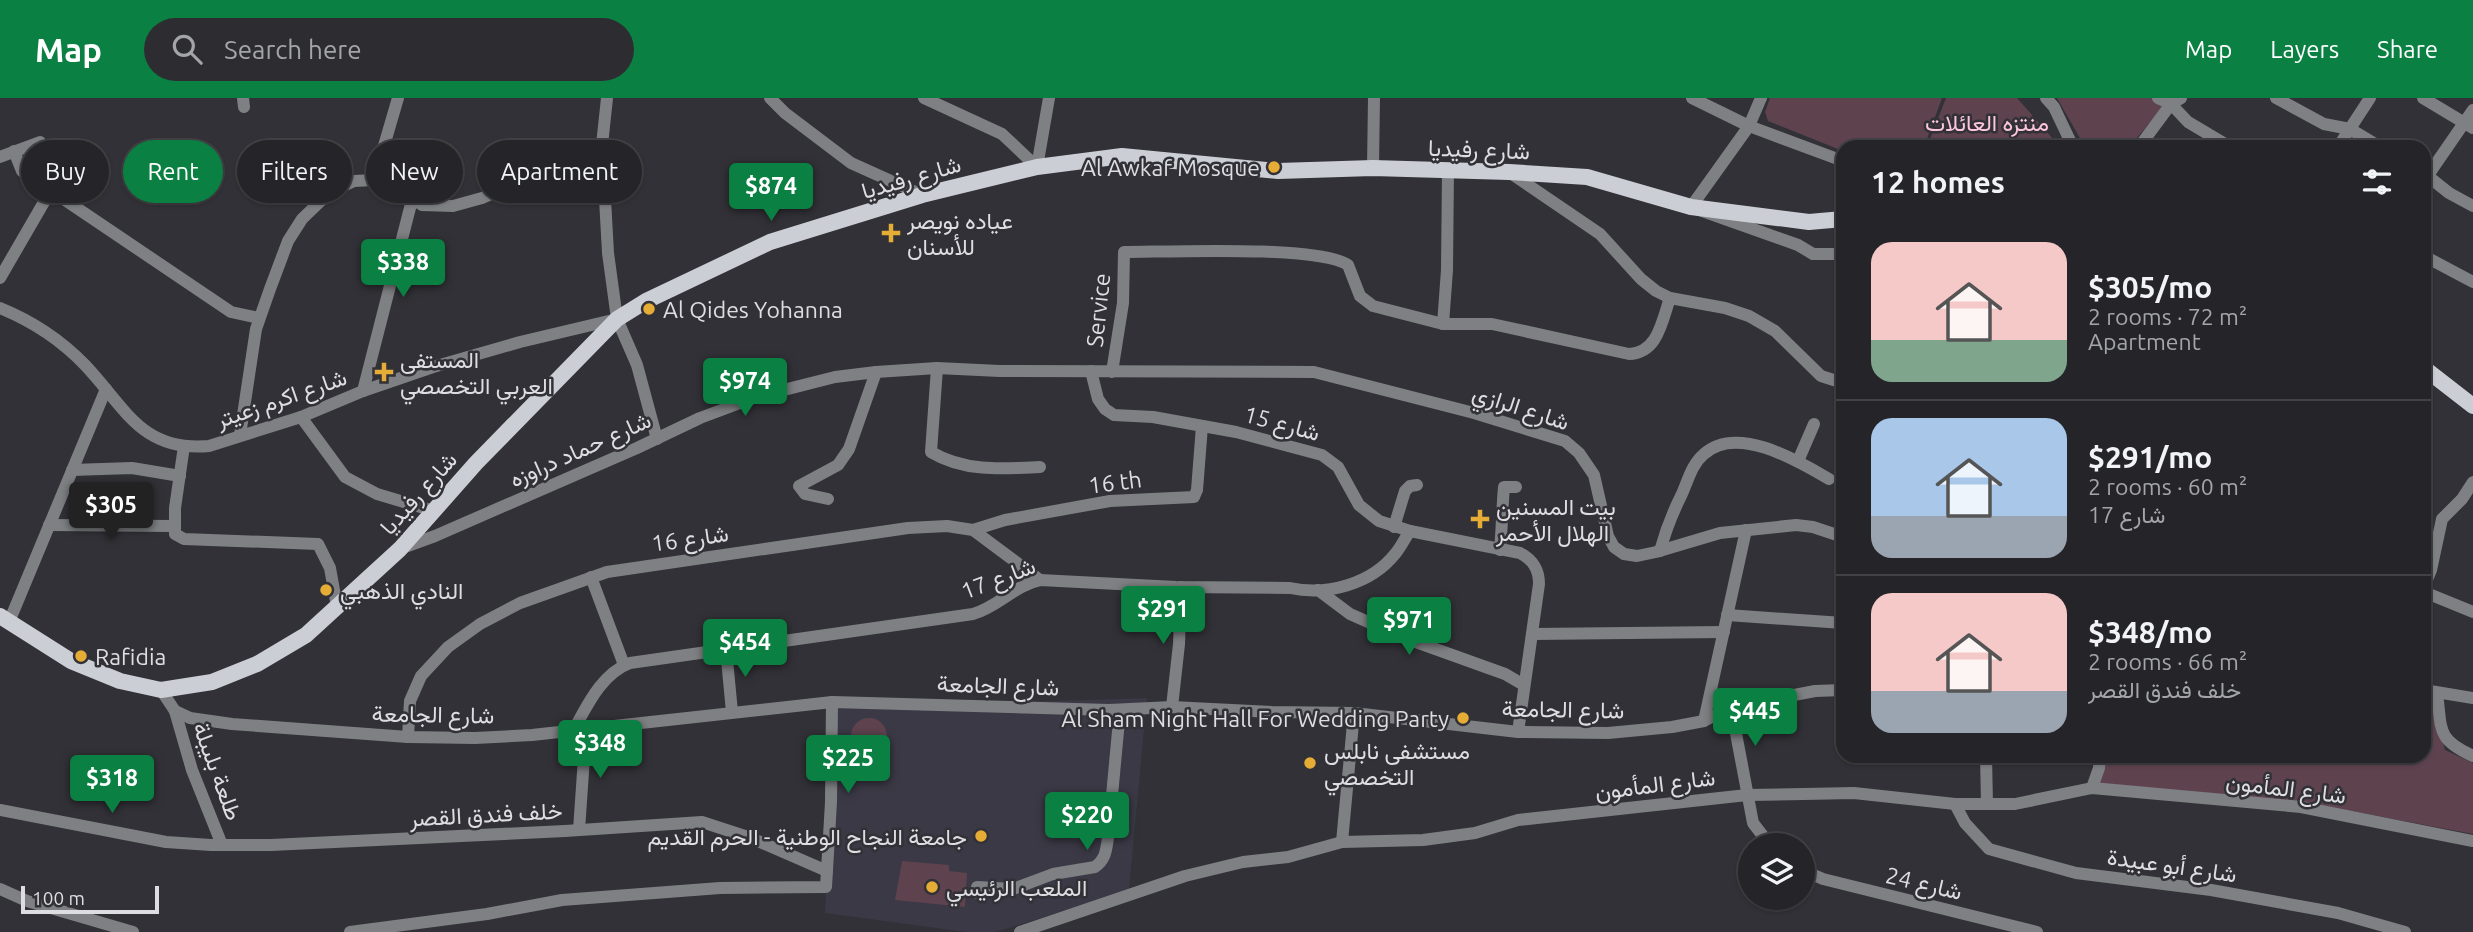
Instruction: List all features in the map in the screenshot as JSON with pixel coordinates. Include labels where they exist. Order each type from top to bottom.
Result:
[{"type":"main road","name":"شارع رفيديا","points":[[5,619],[71,661],[120,681],[161,690],[212,682],[257,664],[306,635],[400,549],[476,463],[617,319],[646,301],[770,242],[922,195],[1037,167],[1122,156],[1278,170],[1373,168],[1587,177],[1690,207],[1808,222],[1836,220]]},
{"type":"main road","points":[[2431,374],[2473,407]]},
{"type":"street","points":[[386,140],[398,98]]},
{"type":"street","points":[[603,140],[607,98]]},
{"type":"street","points":[[770,98],[785,113],[851,163],[922,195]]},
{"type":"street","points":[[923,98],[1002,134],[1037,167]]},
{"type":"street","points":[[1037,167],[1049,98]]},
{"type":"street","points":[[1373,168],[1374,98]]},
{"type":"street","points":[[1692,98],[1749,126],[1836,158]]},
{"type":"street","points":[[1708,98],[1723,114]]},
{"type":"street","points":[[1761,98],[1749,126],[1690,207],[1798,245],[1813,254],[1836,254]]},
{"type":"street","points":[[2046,98],[2070,140]]},
{"type":"street","points":[[2158,98],[2176,101]]},
{"type":"street","points":[[2276,98],[2324,124],[2350,129],[2368,140]]},
{"type":"street","points":[[2343,140],[2370,98]]},
{"type":"street","points":[[2423,98],[2468,125]]},
{"type":"street","points":[[2145,140],[2176,101]]},
{"type":"street","points":[[2176,101],[2188,122],[2218,140]]},
{"type":"street","points":[[2431,169],[2468,125],[2473,110]]},
{"type":"street","points":[[0,157],[21,148]]},
{"type":"street","points":[[13,151],[21,169]]},
{"type":"street","points":[[1448,170],[1447,270],[1443,324],[1492,324],[1635,354],[1654,343],[1670,298]]},
{"type":"street","points":[[1509,172],[1600,234],[1648,286],[1670,298],[1724,308],[1760,322],[1776,331],[1821,376],[1836,381]]},
{"type":"street","points":[[240,435],[259,318],[289,241],[302,219],[337,187],[366,180]]},
{"type":"street","points":[[2431,180],[2473,206]]},
{"type":"street","points":[[418,203],[443,207],[477,200]]},
{"type":"street","points":[[0,278],[43,203]]},
{"type":"street","points":[[70,203],[231,312],[259,318]]},
{"type":"street","points":[[363,391],[411,203]]},
{"type":"street","points":[[605,203],[608,254],[617,319],[637,365],[657,439]]},
{"type":"street","name":"Service","points":[[1112,372],[1123,303],[1124,252],[1302,255],[1339,261],[1352,269],[1360,296],[1368,303],[1403,315],[1443,324]]},
{"type":"street","points":[[2431,260],[2473,282]]},
{"type":"street","name":"شارع اكرم زعيتر","points":[[0,308],[50,335],[84,364],[138,425],[151,435],[168,444],[184,446],[209,446],[301,417],[363,391],[433,367],[520,342],[617,319]]},
{"type":"street","points":[[937,368],[931,452],[945,461],[994,470],[1040,467]]},
{"type":"street","name":"شارع حماد دراوزه","points":[[400,549],[710,414],[770,393],[818,381],[876,372],[937,368],[1112,372]]},
{"type":"street","name":"شارع 15","points":[[1091,371],[1098,399],[1105,409],[1114,415],[1153,417],[1236,432],[1328,458],[1342,472],[1354,497],[1365,511],[1379,521],[1410,531],[1525,556],[1536,568],[1539,579],[1518,732]]},
{"type":"street","points":[[828,499],[805,494],[799,486],[838,465],[849,449],[863,416],[876,372]]},
{"type":"street","name":"شارع الرازي","points":[[1112,372],[1314,372],[1548,434],[1573,446],[1586,462],[1594,475],[1608,536],[1614,547],[1624,554],[1637,556],[1660,551],[1720,533],[1801,524],[1836,535]]},
{"type":"street","points":[[5,619],[49,525],[106,389]]},
{"type":"street","points":[[301,417],[345,477],[377,494],[434,511]]},
{"type":"street","points":[[1798,461],[1814,424]]},
{"type":"street","name":"16 th","points":[[973,530],[1004,520],[1110,501],[1194,497],[1197,490],[1202,426]]},
{"type":"street","points":[[1660,551],[1670,517],[1692,468],[1705,453],[1716,446],[1732,443],[1765,448],[1798,461],[1829,479]]},
{"type":"street","points":[[184,446],[173,526],[175,534],[184,539],[318,544],[330,568],[337,607]]},
{"type":"street","points":[[72,470],[132,468],[180,476]]},
{"type":"street","points":[[2431,569],[2442,519],[2462,499],[2473,482]]},
{"type":"street","points":[[1394,527],[1405,492],[1410,486],[1418,485]]},
{"type":"street","points":[[1500,550],[1504,525],[1504,487],[1516,487]]},
{"type":"street","points":[[49,525],[173,526]]},
{"type":"street","name":"شارع 16","points":[[408,737],[410,701],[421,676],[448,647],[480,624],[520,603],[607,572],[908,528],[947,526],[973,530]]},
{"type":"street","points":[[973,530],[1041,580]]},
{"type":"street","points":[[1704,721],[1746,530]]},
{"type":"street","name":"شارع 17","points":[[624,665],[973,614],[990,608],[1027,584],[1041,580],[1318,590],[1352,585],[1395,555],[1410,531]]},
{"type":"street","points":[[579,830],[580,730],[595,692],[624,665],[591,577]]},
{"type":"street","points":[[1172,707],[1180,644],[1181,587]]},
{"type":"street","points":[[1318,590],[1350,614],[1402,637],[1506,674],[1524,685]]},
{"type":"street","points":[[2431,592],[2473,612]]},
{"type":"street","points":[[1727,615],[1836,623]]},
{"type":"street","points":[[1532,634],[1724,632]]},
{"type":"street","points":[[726,649],[732,712]]},
{"type":"street","points":[[161,690],[175,711]]},
{"type":"street","name":"شارع الجامعة","points":[[175,711],[190,718],[232,724],[408,737],[486,737],[580,730],[832,702],[1120,710],[1172,707],[1354,713],[1518,732],[1608,733],[1652,730],[1704,721],[1731,707],[1815,691],[1836,690]]},
{"type":"street","points":[[2431,692],[2473,698]]},
{"type":"street","points":[[2437,693],[2444,736],[2455,748],[2473,756]]},
{"type":"street","points":[[350,932],[477,915],[562,900],[720,888],[826,887],[831,802],[832,702]]},
{"type":"street","points":[[1731,707],[1753,823],[1761,833]]},
{"type":"street","points":[[977,892],[977,887],[1013,889],[1043,876],[1095,867],[1105,857],[1120,710]]},
{"type":"street","name":"طلعة بليبلة","points":[[175,711],[192,770],[222,845]]},
{"type":"street","points":[[1342,842],[1354,713]]},
{"type":"street","points":[[1986,763],[1987,804]]},
{"type":"street","points":[[2091,788],[2099,763]]},
{"type":"street","name":"شارع المأمون","points":[[1020,932],[1192,874],[1243,862],[1288,857],[1342,842],[1423,840],[1475,833],[1518,820],[1747,795],[1854,793],[1955,804],[2015,804],[2091,788],[2301,807],[2473,841]]},
{"type":"street","name":"شارع أبو عبيدة","points":[[1955,804],[1965,823],[1989,849],[2076,873],[2211,890],[2338,913],[2406,932]]},
{"type":"street","name":"خلف فندق القصر","points":[[0,810],[166,842],[222,845],[271,845],[702,822],[751,838],[827,871]]},
{"type":"street","name":"شارع 24","points":[[1815,875],[1834,882],[2037,932]]},
{"type":"street","points":[[0,890],[27,901],[133,932]]},
{"type":"shaded area","name":"جامعة النجاح الوطنية - الحرم القديم","points":[[1147,698],[1129,890],[996,932],[966,932],[825,913],[833,708]]},
{"type":"green space","points":[[1770,98],[1942,98],[1927,140],[1836,140],[1836,148],[1768,121],[1765,112]]},
{"type":"green space","name":"منتزه العائلات","points":[[1946,98],[2017,98],[2054,140],[1930,140]]},
{"type":"green space","points":[[2057,98],[2171,98],[2135,140],[2081,140]]},
{"type":"green space","points":[[2431,698],[2445,750],[2473,763],[2473,834],[2303,802],[2096,784],[2101,763],[2431,763]]},
{"type":"green space","points":[[869,718],[882,723],[887,736],[882,749],[869,754],[856,749],[851,736],[856,723]]},
{"type":"green space","name":"الملعب الرئيسي","points":[[902,861],[949,865],[949,871],[967,873],[965,907],[895,900]]},
{"type":"place","name":"Al Awkaf Mosque","points":[[1274,167]]},
{"type":"place","name":"عياده نويصر للأسنان","points":[[891,233]]},
{"type":"place","name":"Al Qides Yohanna","points":[[649,309]]},
{"type":"place","name":"المستفى العربي التخصصي","points":[[384,372]]},
{"type":"place","name":"بيت المسنين الهلال الأحمر","points":[[1480,519]]},
{"type":"place","name":"النادي الذهبي","points":[[326,590]]},
{"type":"place","name":"Rafidia","points":[[81,656]]},
{"type":"place","name":"Al Sham Night Hall For Wedding Party","points":[[1463,718]]},
{"type":"place","name":"مستشفى نابلس التخصصي","points":[[1310,763]]},
{"type":"place","name":"جامعة النجاح الوطنية - الحرم القديم","points":[[981,836]]},
{"type":"place","name":"الملعب الرئيسي","points":[[932,887]]}]
